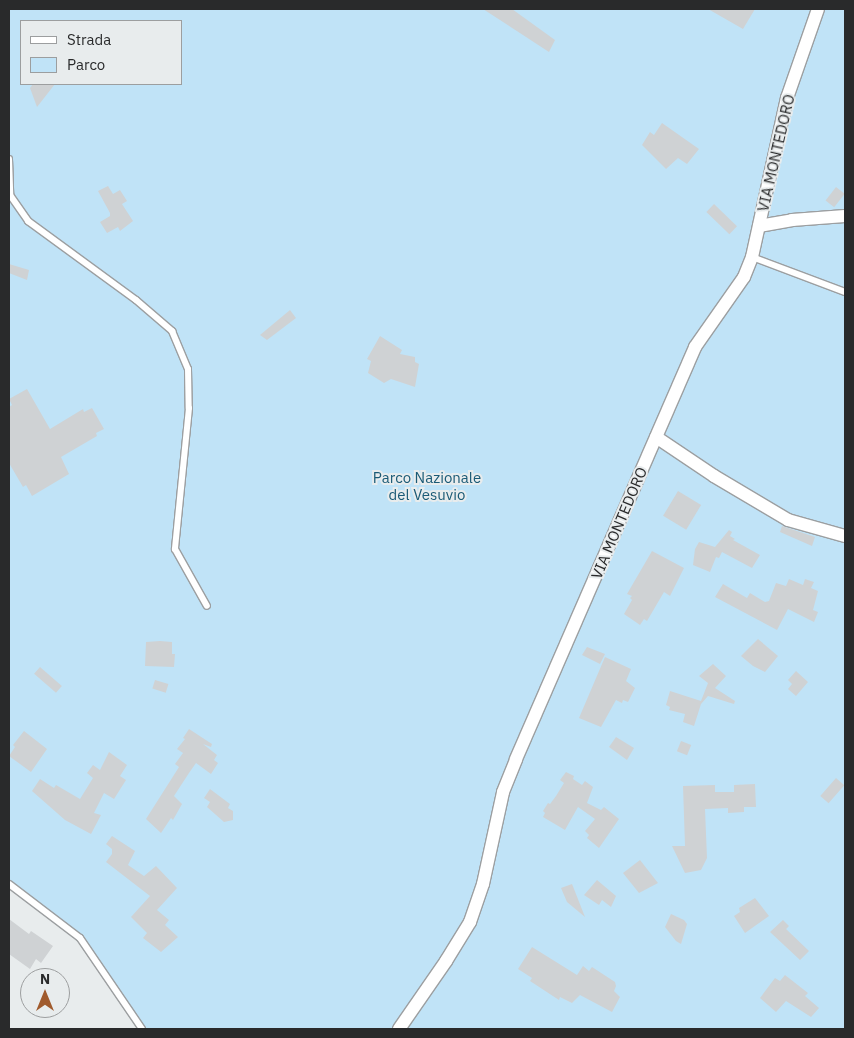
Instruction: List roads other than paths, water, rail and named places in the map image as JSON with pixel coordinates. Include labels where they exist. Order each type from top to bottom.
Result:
[{"type":"street","name":"VIA MONTEDORO","points":[[399,1029],[446,961],[470,922],[483,884],[503,792],[516,759],[695,347],[744,277],[752,257],[787,98],[818,9]]},
{"type":"street","points":[[759,226],[792,220],[845,216]]},
{"type":"street","points":[[656,437],[714,476],[788,520],[845,536]]},
{"type":"lane","points":[[9,159],[10,195],[28,221],[136,300],[172,331],[188,369],[189,408],[175,549],[207,606]]},
{"type":"lane","points":[[752,257],[845,292]]},
{"type":"lane","points":[[9,884],[80,938],[142,1029]]},
{"type":"park label","name":"Parco Nazionale del Vesuvio","points":[[427,486]]}]
